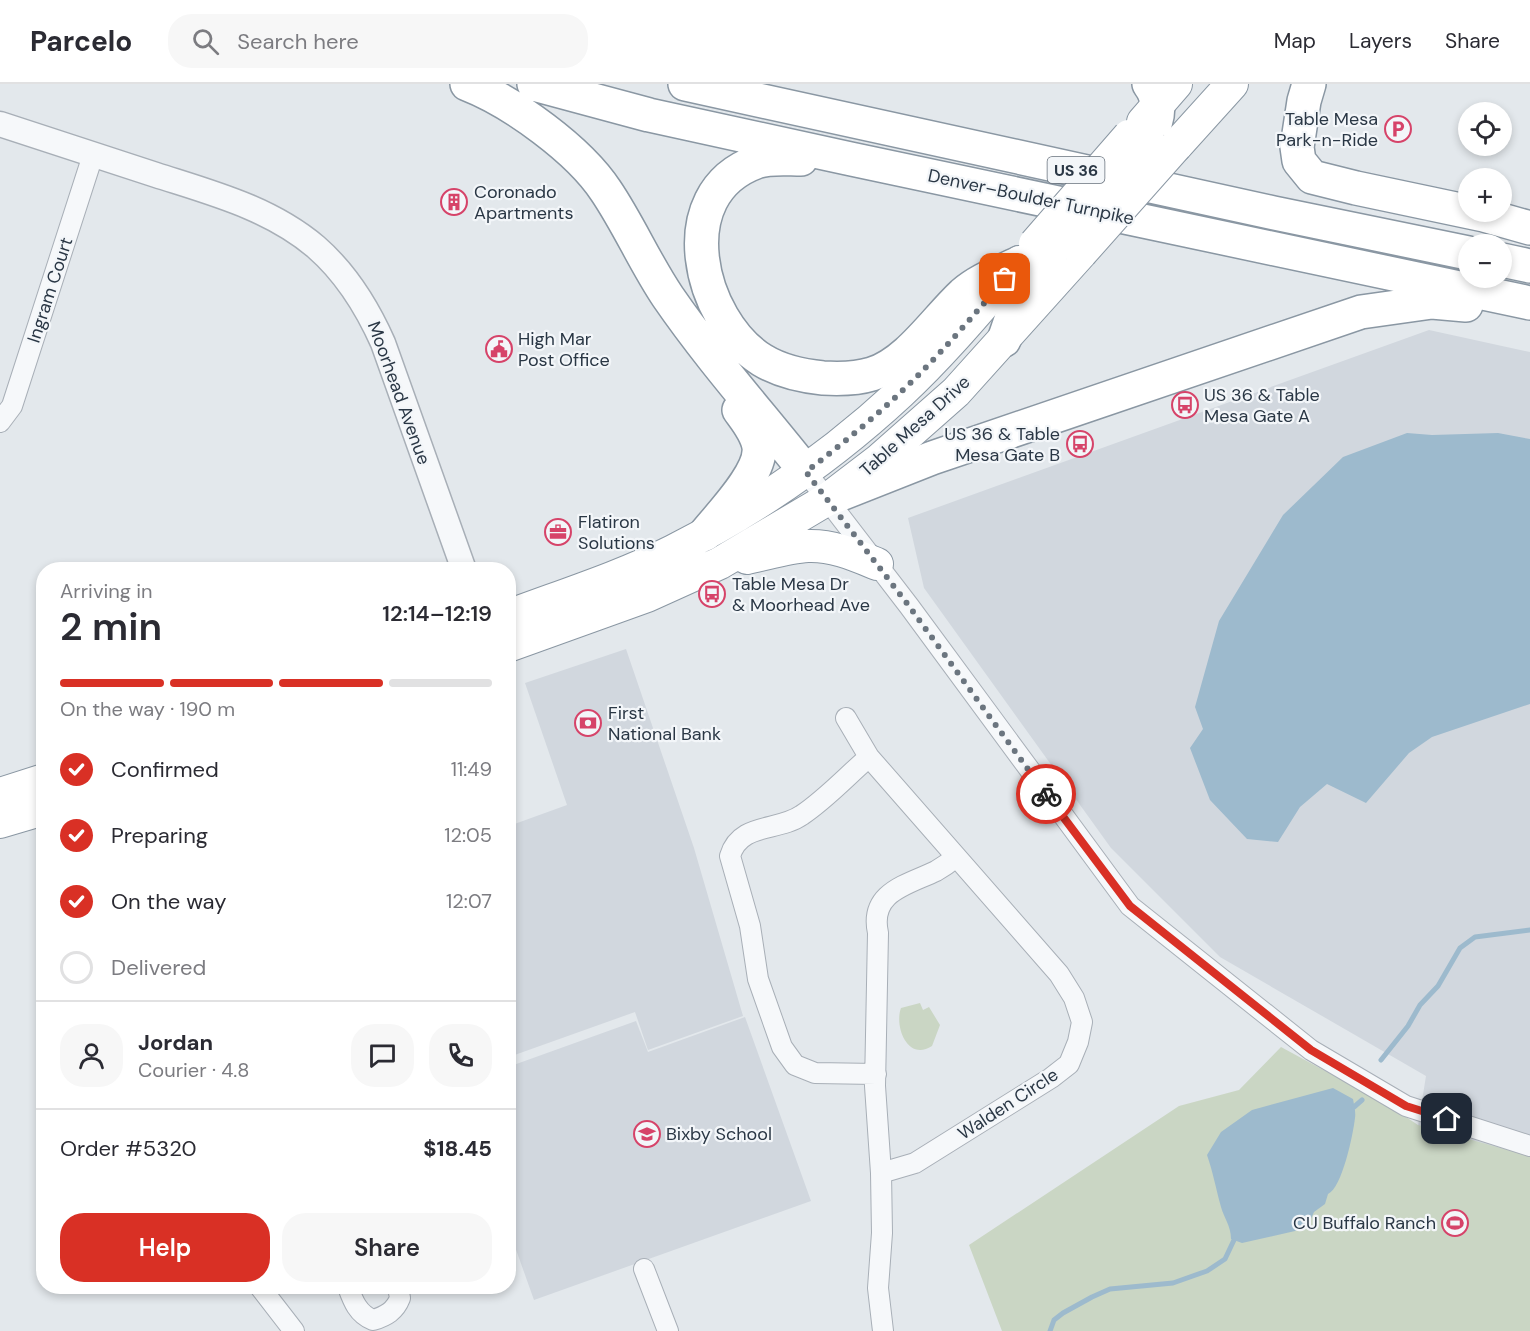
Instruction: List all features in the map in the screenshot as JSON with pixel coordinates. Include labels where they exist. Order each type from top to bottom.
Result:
[{"type":"highway","points":[[467,84],[493,96],[527,117],[584,162],[606,190],[668,296],[710,353],[806,472]]},
{"type":"highway","name":"Denver–Boulder Turnpike","points":[[534,84],[649,114],[851,159],[1530,303]]},
{"type":"highway","name":"Denver–Boulder Turnpike","points":[[685,84],[1458,251]]},
{"type":"highway","points":[[1004,340],[1017,302],[1047,252],[1151,141],[1232,84]]},
{"type":"highway","points":[[1309,84],[1297,147],[1299,161],[1312,177],[1484,215],[1530,228]]},
{"type":"highway","points":[[1151,141],[1157,123],[1161,91]]},
{"type":"highway","points":[[851,159],[758,161],[738,170],[709,206],[702,228],[701,244],[708,288],[730,328],[749,350],[763,361],[808,377],[854,378],[873,374],[909,350],[973,286],[1047,252]]},
{"type":"highway","name":"Table Mesa Drive","points":[[516,613],[604,581],[672,552],[728,521],[806,472],[851,437],[902,392],[959,332],[1047,252]]},
{"type":"highway","points":[[1512,262],[1530,266]]},
{"type":"highway","points":[[828,499],[932,458],[1002,455],[1069,435],[1182,395],[1265,344],[1361,312],[1432,302],[1530,313]]},
{"type":"highway","name":"Table Mesa Drive","points":[[516,643],[647,596],[720,563],[828,499],[879,460],[956,392],[1004,340]]},
{"type":"highway","points":[[705,534],[755,469],[759,454],[757,440],[723,386],[710,353]]},
{"type":"highway","points":[[720,563],[815,546],[849,552],[877,564]]},
{"type":"highway","points":[[0,794],[36,783]]},
{"type":"highway","points":[[0,822],[36,811]]},
{"type":"street","name":"Moorhead Avenue","points":[[0,124],[238,201],[287,226],[317,248],[349,282],[369,311],[383,343],[461,562]]},
{"type":"street","name":"Ingram Court","points":[[0,422],[12,406],[93,154]]},
{"type":"street","points":[[806,472],[877,564],[1130,906],[1320,1055],[1406,1106],[1530,1146]]},
{"type":"street","name":"Walden Circle","points":[[846,718],[869,758],[1059,974],[1074,998],[1082,1022],[1078,1042],[1069,1064],[1051,1078],[915,1163],[881,1173]]},
{"type":"street","points":[[869,758],[801,816],[742,836],[734,844],[730,856],[750,926],[758,979],[783,1047],[795,1065],[815,1073],[876,1074]]},
{"type":"street","points":[[883,1331],[878,1288],[882,1233],[876,1074],[878,933],[876,922],[878,909],[896,889],[939,869],[956,857]]},
{"type":"street","points":[[644,1269],[668,1331]]},
{"type":"street","points":[[267,1294],[294,1331]]},
{"type":"street","points":[[351,1294],[355,1305],[373,1320],[386,1316],[394,1308],[400,1298],[399,1294]]},
{"type":"shaded area","points":[[1429,330],[1530,352],[1530,1331],[1408,1188],[1426,1076],[1220,957],[1111,848],[924,588],[908,518]]},
{"type":"shaded area","points":[[626,649],[694,848],[743,1016],[648,1050],[635,1012],[516,1054],[516,823],[567,805],[525,683]]},
{"type":"shaded area","name":"Bixby School","points":[[745,1017],[811,1201],[534,1300],[516,1250],[516,1064],[636,1021],[648,1052]]},
{"type":"green space","points":[[920,1003],[923,1010],[929,1007],[940,1025],[932,1046],[923,1050],[910,1046],[905,1040],[901,1033],[899,1016],[901,1008]]},
{"type":"green space","points":[[1281,1047],[1388,1105],[1418,1125],[1530,1156],[1530,1331],[1002,1331],[969,1245],[1179,1106],[1239,1090]]},
{"type":"water","points":[[1407,433],[1432,435],[1498,433],[1530,439],[1530,704],[1432,737],[1409,753],[1366,803],[1327,784],[1300,807],[1278,842],[1247,839],[1210,800],[1190,748],[1203,729],[1195,707],[1219,621],[1283,515],[1343,457]]},
{"type":"water","points":[[1333,1088],[1353,1099],[1355,1116],[1342,1172],[1333,1190],[1328,1194],[1325,1204],[1314,1212],[1309,1223],[1295,1231],[1242,1243],[1231,1239],[1207,1155],[1221,1132],[1252,1110]]},
{"type":"waterway","points":[[1381,1060],[1408,1026],[1420,1005],[1438,986],[1460,948],[1475,937],[1530,930]]},
{"type":"waterway","points":[[1354,1107],[1362,1100]]},
{"type":"waterway","points":[[1050,1331],[1054,1320],[1063,1313],[1110,1289],[1173,1283],[1207,1271],[1225,1259],[1234,1240]]},
{"type":"way so far","points":[[1005,279],[902,392],[851,437],[806,472],[909,606],[1046,794]]},
{"type":"place","name":"Table Mesa Park-n-Ride","points":[[1398,129]]},
{"type":"place","name":"Coronado Apartments","points":[[454,202]]},
{"type":"place","name":"High Mar Post Office","points":[[499,349]]},
{"type":"place","name":"US 36 & Table Mesa Gate A","points":[[1185,405]]},
{"type":"place","name":"US 36 & Table Mesa Gate B","points":[[1080,444]]},
{"type":"place","name":"Flatiron Solutions","points":[[558,532]]},
{"type":"place","name":"Table Mesa Dr & Moorhead Ave","points":[[712,594]]},
{"type":"place","name":"First National Bank","points":[[588,723]]},
{"type":"place","name":"Bixby School","points":[[647,1134]]},
{"type":"place","name":"CU Buffalo Ranch","points":[[1455,1223]]},
{"type":"route","points":[[1046,794],[1130,906],[1311,1050],[1406,1106],[1447,1119]]}]
